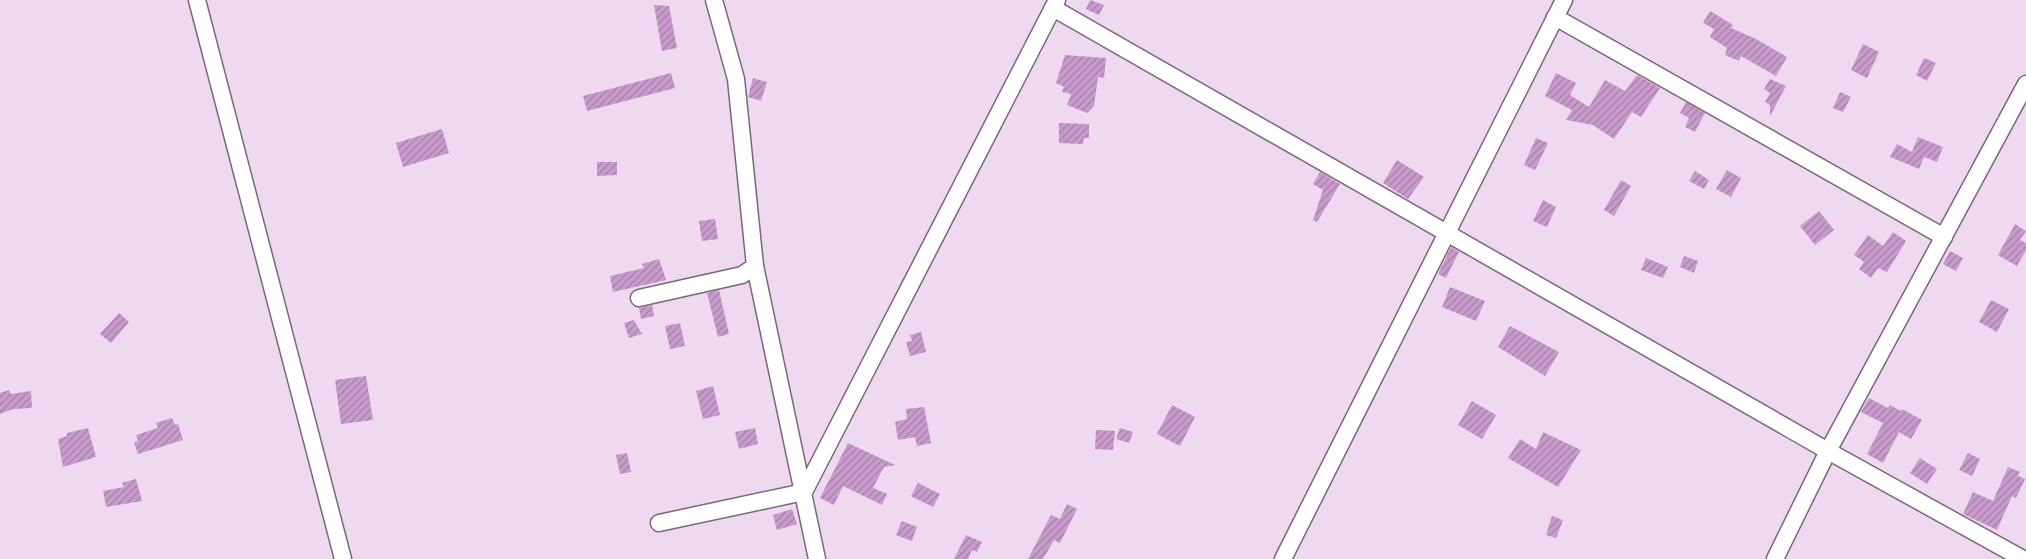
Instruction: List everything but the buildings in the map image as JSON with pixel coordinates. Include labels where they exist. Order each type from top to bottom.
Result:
[{"type":"street","points":[[197,0],[343,559]]},
{"type":"street","points":[[714,0],[736,79],[755,266],[817,559]]},
{"type":"street","points":[[804,492],[929,254],[1055,4],[1446,232],[1828,451],[2023,559]]},
{"type":"street","points":[[1283,559],[1559,5],[1944,238]]},
{"type":"street","points":[[1775,559],[1828,451],[2026,84]]},
{"type":"street","points":[[639,298],[742,275],[755,266]]},
{"type":"street","points":[[659,523],[804,492]]}]
